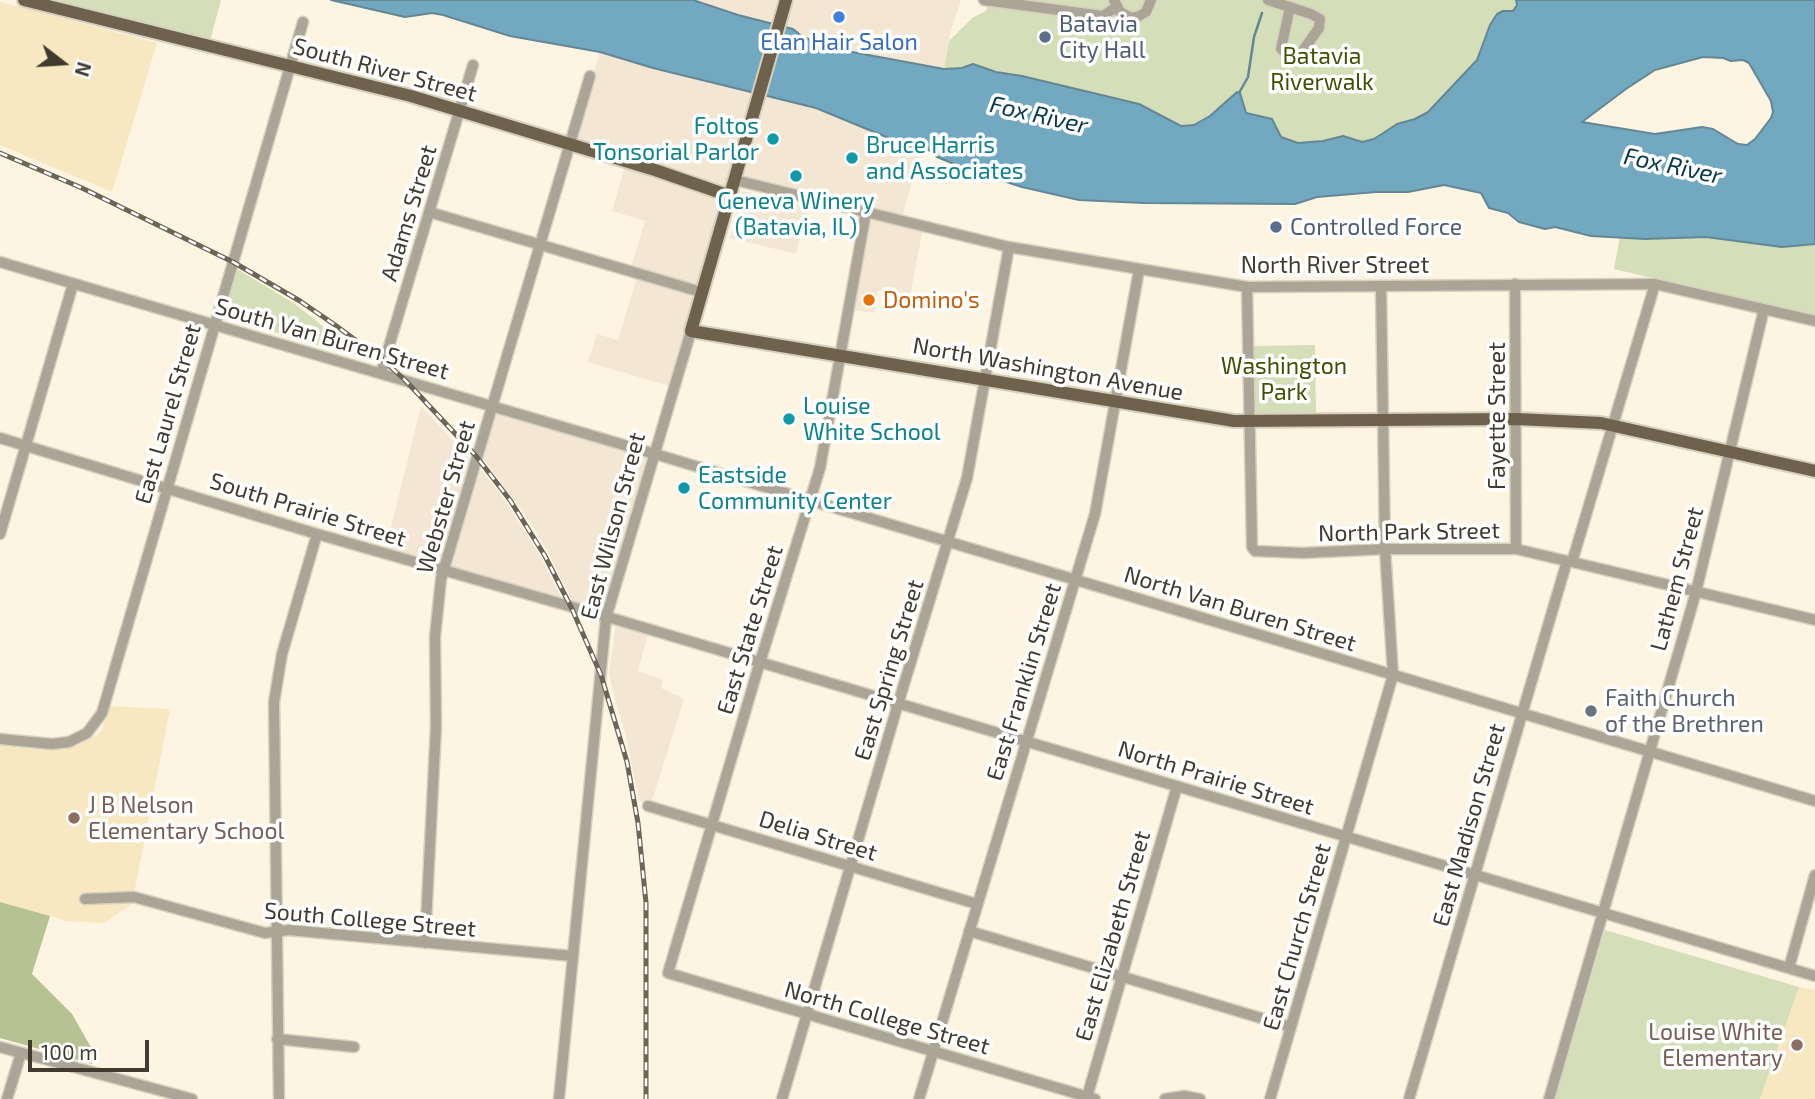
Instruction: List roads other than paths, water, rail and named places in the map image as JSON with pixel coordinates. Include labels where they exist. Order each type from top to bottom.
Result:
[{"type":"main road","name":"South River Street","points":[[24,0],[459,110],[730,196]]},
{"type":"main road","name":"East Wilson Street","points":[[691,331],[786,0]]},
{"type":"main road","name":"North Washington Avenue","points":[[691,331],[1116,403],[1248,421],[1517,419],[1614,425],[1815,471]]},
{"type":"street","points":[[984,0],[1103,16],[1115,4],[1125,16],[1137,17],[1146,12],[1151,0]]},
{"type":"street","points":[[1268,0],[1290,7],[1320,19],[1319,28],[1297,59],[1281,49],[1290,7]]},
{"type":"street","name":"East Laurel Street","points":[[0,739],[61,744],[78,739],[95,725],[102,713],[303,22]]},
{"type":"street","name":"Adams Street","points":[[381,373],[472,65]]},
{"type":"street","name":"Webster Street","points":[[425,943],[436,726],[435,637],[443,571],[590,76]]},
{"type":"street","name":"North River Street","points":[[735,180],[1009,247],[1247,287],[1655,284],[1815,321]]},
{"type":"street","points":[[429,212],[701,292]]},
{"type":"street","name":"East State Street","points":[[668,973],[759,663],[810,501],[827,435],[866,212]]},
{"type":"street","name":"East Spring Street","points":[[782,1099],[898,704],[968,478],[1009,247]]},
{"type":"street","name":"South Van Buren Street","points":[[0,262],[654,454]]},
{"type":"street","name":"East Franklin Street","points":[[919,1099],[1095,514],[1139,270]]},
{"type":"street","points":[[0,534],[73,284]]},
{"type":"street","name":"Fayette Street","points":[[1515,284],[1516,549]]},
{"type":"street","name":"East Madison Street","points":[[1409,1099],[1522,713],[1614,425],[1655,284]]},
{"type":"street","name":"East Church Street","points":[[1270,1099],[1393,675],[1385,549],[1381,286]]},
{"type":"street","points":[[1247,287],[1248,421]]},
{"type":"street","name":"Lathem Street","points":[[1549,1099],[1696,592],[1764,309]]},
{"type":"street","name":"East Wilson Street","points":[[559,1099],[606,618],[691,331]]},
{"type":"street","name":"North Park Street","points":[[1248,421],[1252,547],[1260,552],[1516,549],[1815,619]]},
{"type":"street","name":"South Prairie Street","points":[[0,438],[606,618]]},
{"type":"street","name":"North Van Buren Street","points":[[654,454],[1815,801]]},
{"type":"street","points":[[279,1099],[274,702],[276,678],[317,534]]},
{"type":"street","name":"North Prairie Street","points":[[606,618],[1815,976]]},
{"type":"street","name":"East Elizabeth Street","points":[[1091,1098],[1121,976],[1177,786]]},
{"type":"street","name":"Delia Street","points":[[648,806],[977,904]]},
{"type":"street","points":[[1789,968],[1815,875]]},
{"type":"street","name":"South College Street","points":[[85,898],[134,897],[265,933],[289,930],[573,956]]},
{"type":"street","points":[[969,931],[1291,1027]]},
{"type":"street","name":"North College Street","points":[[668,973],[1091,1098]]},
{"type":"street","points":[[277,1039],[354,1047]]},
{"type":"street","points":[[0,1047],[192,1099]]},
{"type":"street","points":[[8,1099],[21,1053]]},
{"type":"street","points":[[1165,1099],[1200,1099]]},
{"type":"water","name":"Fox River","points":[[331,0],[693,0],[793,29],[803,37],[836,49],[944,69],[973,64],[996,72],[1139,104],[1181,126],[1194,125],[1210,116],[1237,92],[1240,93],[1246,113],[1272,119],[1281,137],[1298,143],[1343,136],[1362,142],[1374,139],[1397,124],[1428,112],[1477,60],[1497,14],[1513,11],[1517,5],[1516,0],[1815,0],[1815,244],[1782,247],[1706,237],[1645,239],[1591,236],[1555,227],[1545,229],[1519,222],[1508,213],[1489,208],[1481,193],[1444,185],[1408,192],[1317,197],[1295,204],[1079,200],[1022,187],[969,170],[937,157],[929,150],[920,151],[816,108],[653,68],[600,52],[510,36],[443,15],[432,13],[405,17]],"holes":[[[1703,57],[1749,63],[1771,101],[1771,118],[1747,145],[1738,144],[1713,129],[1702,127],[1655,134],[1582,122],[1655,70]]]},
{"type":"waterway","points":[[1239,93],[1248,77],[1254,37],[1262,13]]},
{"type":"railway","points":[[0,153],[82,188],[233,262],[300,301],[384,361],[405,380],[476,456],[510,500],[545,556],[572,609],[601,675],[627,762],[638,823],[646,903],[646,1099]]},
{"type":"place","name":"Elan Hair Salon","points":[[839,17]]},
{"type":"place","name":"Batavia City Hall","points":[[1045,37]]},
{"type":"place","name":"Foltos Tonsorial Parlor","points":[[773,139]]},
{"type":"place","name":"Bruce Harris and Associates","points":[[852,158]]},
{"type":"place","name":"Geneva Winery (Batavia, IL)","points":[[796,176]]},
{"type":"place","name":"Controlled Force","points":[[1276,227]]},
{"type":"place","name":"Domino's","points":[[869,300]]},
{"type":"place","name":"Louise White School","points":[[789,419]]},
{"type":"place","name":"Eastside Community Center","points":[[684,488]]},
{"type":"place","name":"Faith Church of the Brethren","points":[[1591,711]]},
{"type":"place","name":"J B Nelson Elementary School","points":[[74,818]]},
{"type":"place","name":"Louise White Elementary","points":[[1797,1045]]},
{"type":"park label","name":"Batavia Riverwalk","points":[[1322,69]]},
{"type":"park label","name":"Washington Park","points":[[1284,379]]}]
